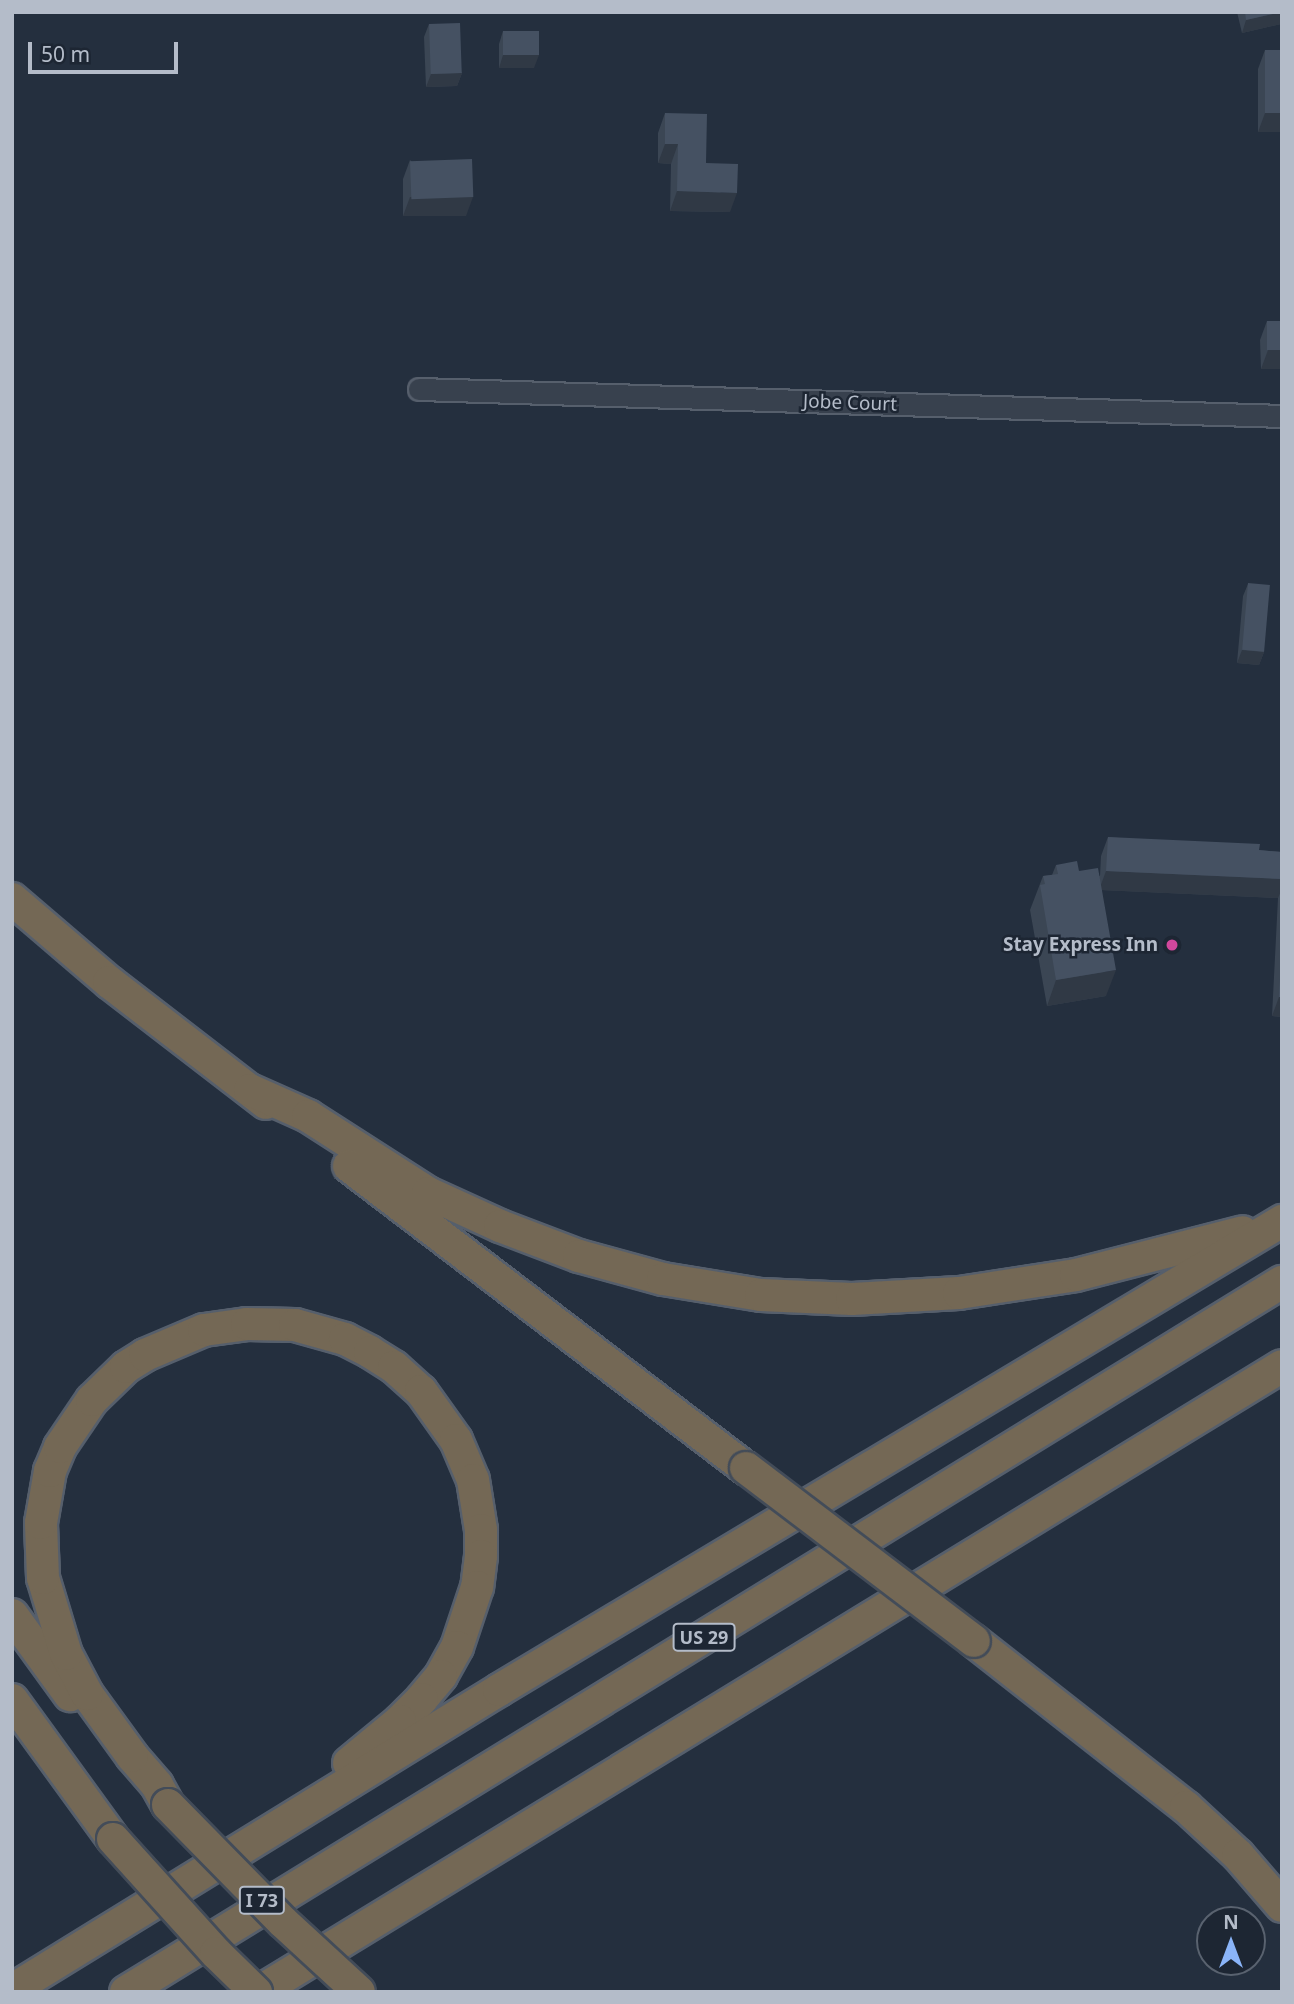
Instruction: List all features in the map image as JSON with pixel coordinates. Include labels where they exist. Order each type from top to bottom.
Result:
[{"type":"highway","points":[[12,900],[109,982],[974,1641],[1186,1807],[1238,1855],[1282,1906]]},
{"type":"highway","points":[[250,1090],[308,1116],[428,1193],[500,1226],[579,1256],[663,1279],[761,1295],[852,1299],[959,1293],[1076,1275],[1280,1222]]},
{"type":"highway","points":[[12,1990],[499,1690],[1280,1222]]},
{"type":"highway","name":"US 29","points":[[126,1992],[1282,1282]]},
{"type":"highway","points":[[168,1805],[157,1785],[132,1756],[87,1694],[58,1633],[43,1578],[40,1548],[41,1522],[50,1471],[60,1447],[92,1401],[126,1367],[145,1355],[185,1336],[225,1326],[295,1325],[320,1330],[370,1352],[394,1367],[421,1391],[444,1420],[465,1460],[475,1492],[481,1530],[477,1587],[470,1615],[441,1676],[400,1721],[365,1752],[302,1794],[290,1819]]},
{"type":"highway","points":[[12,1700],[113,1839],[216,1953],[258,1992],[1282,1366]]},
{"type":"highway","name":"I 73","points":[[12,1615],[103,1740],[147,1790],[168,1805],[283,1922],[359,1992]]},
{"type":"street","name":"Jobe Court","points":[[419,388],[1282,416]]},
{"type":"building","points":[[1245,12],[1281,12],[1246,20]]},
{"type":"building","points":[[460,23],[462,73],[431,74],[429,24]]},
{"type":"building","points":[[503,31],[539,31],[539,55],[503,55]]},
{"type":"building","points":[[1265,50],[1282,50],[1282,113],[1265,113]]},
{"type":"building","points":[[665,113],[707,114],[706,163],[738,164],[737,193],[677,191],[678,144],[665,144]]},
{"type":"building","points":[[472,159],[473,197],[411,199],[410,161]]},
{"type":"building","points":[[1267,321],[1282,321],[1282,350],[1267,350]]},
{"type":"building","points":[[1248,583],[1270,585],[1264,652],[1242,650]]},
{"type":"building","points":[[1108,837],[1260,844],[1259,850],[1282,852],[1282,879],[1106,871]]},
{"type":"building","points":[[1077,861],[1079,871],[1098,868],[1116,970],[1056,980],[1040,885],[1045,884],[1043,876],[1058,874],[1056,865]]},
{"type":"building","points":[[1282,944],[1282,997],[1279,997]]},
{"type":"place","name":"Stay Express Inn","points":[[1172,945]]}]
